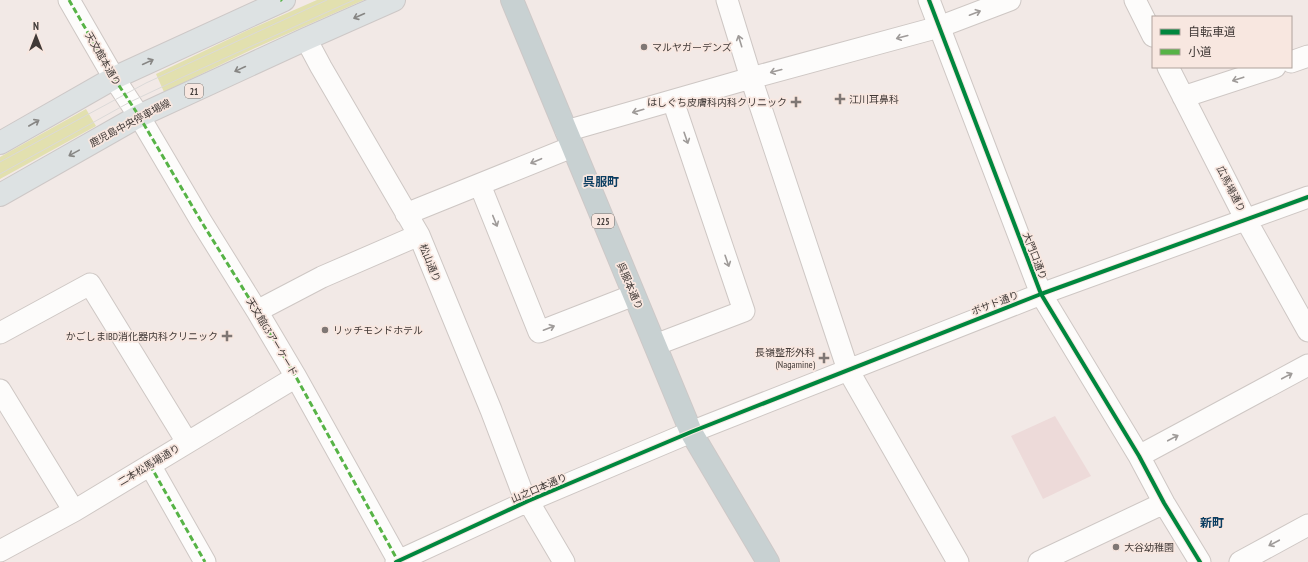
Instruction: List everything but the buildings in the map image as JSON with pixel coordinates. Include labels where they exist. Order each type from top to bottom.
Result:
[{"type":"highway","name":"呉服本通り","points":[[512,0],[691,432],[768,562]]},
{"type":"main road","points":[[0,143],[114,78],[282,0]]},
{"type":"main road","name":"鹿児島中央停車場線","points":[[0,195],[139,116],[394,0]]},
{"type":"street","name":"天文館本通り","points":[[69,0],[114,78],[139,116]]},
{"type":"street","points":[[727,0],[751,78],[848,370],[958,562]]},
{"type":"street","name":"大門口通り","points":[[929,0],[1041,294],[1200,562]]},
{"type":"street","points":[[406,214],[480,185],[569,139],[673,101],[939,26],[1010,0]]},
{"type":"street","points":[[1135,0],[1152,34]]},
{"type":"street","name":"松山通り","points":[[306,39],[419,235],[491,410],[521,489],[564,562]]},
{"type":"street","points":[[1292,62],[1308,56]]},
{"type":"street","name":"広馬場通り","points":[[1168,68],[1246,220],[1308,331]]},
{"type":"street","points":[[1183,97],[1272,68]]},
{"type":"street","points":[[655,345],[744,311],[673,101]]},
{"type":"street","name":"天文館G3アーケード","points":[[139,116],[296,377],[397,562]]},
{"type":"street","points":[[480,185],[539,332],[634,295]]},
{"type":"street","name":"ボサド通り","points":[[691,432],[1041,294],[1308,197]]},
{"type":"street","points":[[257,311],[322,277],[419,235]]},
{"type":"street","points":[[0,333],[90,284],[187,442]]},
{"type":"street","points":[[1138,456],[1308,365]]},
{"type":"street","name":"二本松馬場通り","points":[[4,550],[74,511],[296,377]]},
{"type":"street","points":[[0,390],[74,511]]},
{"type":"street","name":"山之口本通り","points":[[397,562],[528,501],[691,432]]},
{"type":"street","points":[[150,465],[205,562]]},
{"type":"street","points":[[1040,562],[1164,503]]},
{"type":"street","points":[[1240,562],[1308,525]]},
{"type":"shaded area","points":[[317,0],[364,0],[255,48],[164,92],[156,74],[248,30]]},
{"type":"shaded area","points":[[86,109],[96,126],[0,179],[0,157]]},
{"type":"shaded area","points":[[1055,416],[1091,476],[1043,499],[1011,436]]},
{"type":"tram line","points":[[0,162],[146,83],[327,0]]},
{"type":"tram line","points":[[0,174],[130,102],[354,0]]},
{"type":"marked path","points":[[69,0],[114,78],[139,116],[296,377],[398,561]]},
{"type":"marked path","points":[[150,465],[205,562]]},
{"type":"cycle path","points":[[929,0],[1041,294],[1139,456],[1164,503],[1200,562]]},
{"type":"cycle path","points":[[396,562],[528,501],[691,432],[1041,294],[1308,197]]},
{"type":"place","name":"マルヤガーデンズ","points":[[644,47]]},
{"type":"place","name":"江川耳鼻科","points":[[840,99]]},
{"type":"place","name":"はしぐち皮膚科内科クリニック","points":[[796,102]]},
{"type":"place","name":"リッチモンドホテル","points":[[325,330]]},
{"type":"place","name":"かごしまIBD消化器内科クリニック","points":[[227,336]]},
{"type":"place","name":"長嶺整形外科 (Nagamine)","points":[[824,358]]},
{"type":"place","name":"大谷幼稚園","points":[[1116,547]]},
{"type":"district","name":"呉服町","points":[[601,181]]},
{"type":"district","name":"新町","points":[[1212,522]]}]
